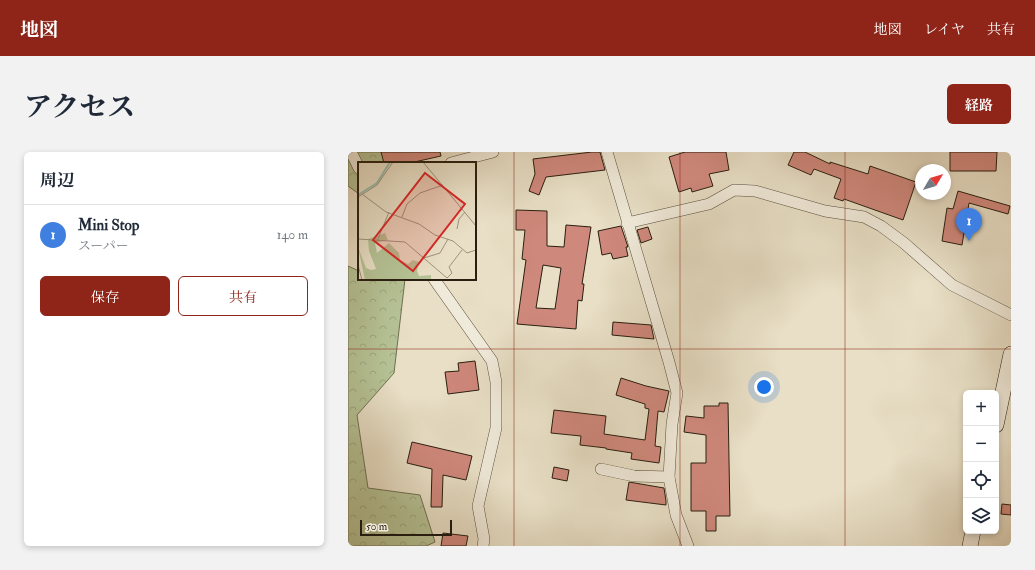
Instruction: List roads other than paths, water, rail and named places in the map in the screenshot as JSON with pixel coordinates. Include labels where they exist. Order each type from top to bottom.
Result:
[{"type":"main road","points":[[999,411],[1011,354]]},
{"type":"main road","points":[[970,546],[972,534]]},
{"type":"street","points":[[351,152],[358,166]]},
{"type":"street","points":[[455,162],[493,152]]},
{"type":"street","points":[[607,152],[677,393],[672,424],[669,477],[676,514],[688,546]]},
{"type":"street","points":[[627,223],[709,204],[734,190],[755,191],[825,211],[864,217],[881,226],[904,243],[952,285],[1011,315]]},
{"type":"street","points":[[435,280],[492,362],[496,382],[496,428],[478,506],[484,544]]},
{"type":"street","points":[[601,469],[634,476],[669,477]]},
{"type":"place","name":"Mini Stop","points":[[969,241]]}]
